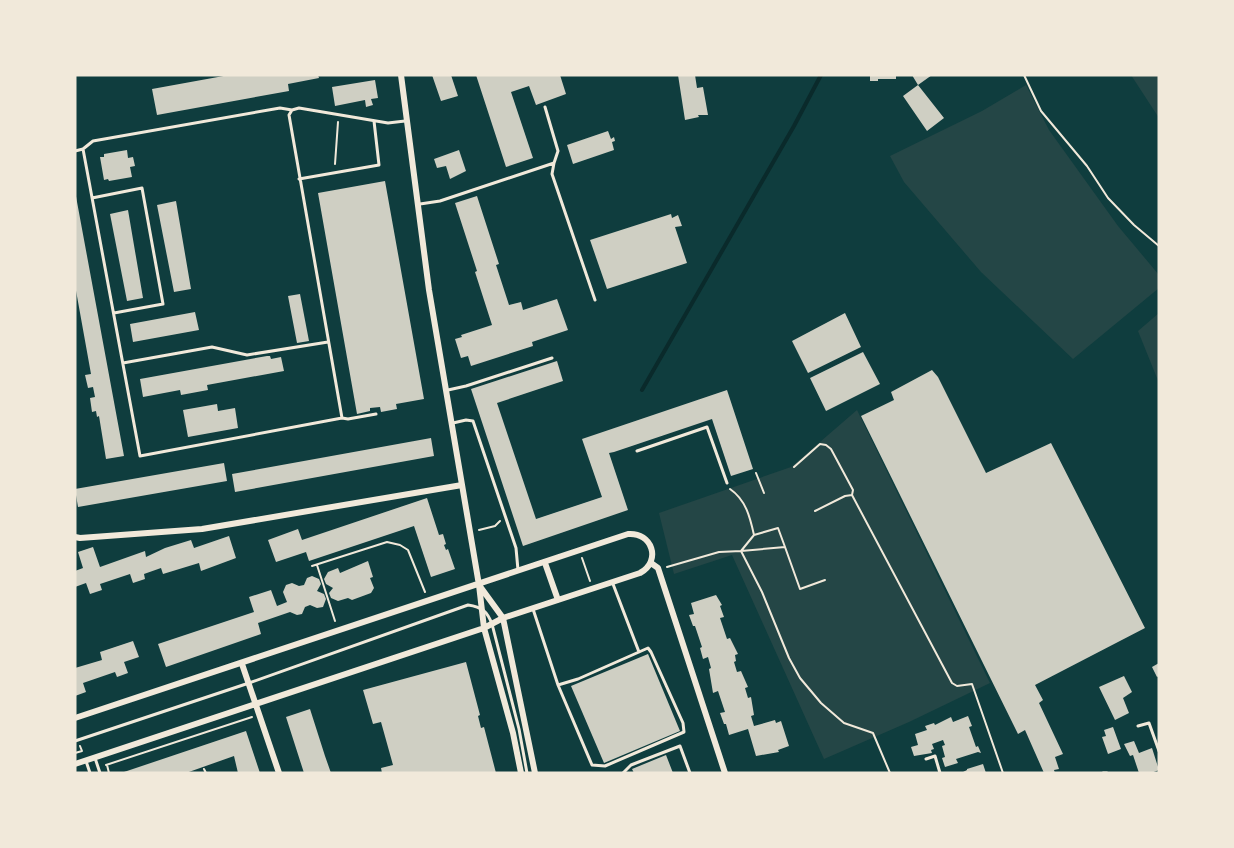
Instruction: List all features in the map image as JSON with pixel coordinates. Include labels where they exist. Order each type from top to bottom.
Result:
[{"type":"street","points":[[401,75],[429,290],[479,585],[484,628],[513,733],[521,773]]},
{"type":"street","points":[[75,537],[202,529],[462,485]]},
{"type":"street","points":[[75,718],[628,534],[636,534],[646,539],[651,547],[653,555],[651,562],[647,569],[640,573],[503,618],[484,628],[75,764]]},
{"type":"street","points":[[651,562],[658,568],[661,575],[725,773]]},
{"type":"street","points":[[545,563],[558,600]]},
{"type":"street","points":[[479,585],[503,618],[535,773]]},
{"type":"street","points":[[242,664],[279,773]]},
{"type":"lane","points":[[545,106],[558,151],[552,174],[595,300]]},
{"type":"lane","points":[[75,151],[83,149],[93,141],[280,108],[292,110],[298,108],[388,123],[407,120]]},
{"type":"lane","points":[[292,110],[289,122],[342,418]]},
{"type":"lane","points":[[299,179],[379,165],[374,121]]},
{"type":"lane","points":[[83,149],[140,456],[342,418],[376,414]]},
{"type":"lane","points":[[418,204],[440,201],[554,163]]},
{"type":"lane","points":[[92,198],[142,188],[163,304],[114,314]]},
{"type":"lane","points":[[123,363],[212,347],[247,356],[328,341]]},
{"type":"lane","points":[[446,390],[466,386],[552,358]]},
{"type":"lane","points":[[452,423],[473,421],[516,548],[518,572]]},
{"type":"lane","points":[[637,451],[707,428],[727,483]]},
{"type":"lane","points":[[613,582],[639,652]]},
{"type":"lane","points":[[75,741],[249,683],[468,605],[481,607],[488,613],[492,624],[519,729],[527,773]]},
{"type":"lane","points":[[533,609],[558,685],[592,765],[605,766],[681,735],[684,728],[648,648],[578,679],[558,685]]},
{"type":"lane","points":[[1138,726],[1149,723],[1159,752]]},
{"type":"lane","points":[[623,773],[631,765],[680,746],[690,773]]},
{"type":"lane","points":[[926,759],[935,756],[940,773]]},
{"type":"lane","points":[[95,758],[100,773]]},
{"type":"lane","points":[[86,761],[90,773]]},
{"type":"path","points":[[1024,75],[1041,111],[1087,166],[1108,198],[1134,225],[1159,246]]},
{"type":"path","points":[[336,173],[335,154],[339,115]]},
{"type":"path","points":[[794,467],[820,444],[831,449],[850,486],[852,495],[952,683],[957,686],[972,684],[1003,773]]},
{"type":"path","points":[[756,473],[764,493]]},
{"type":"path","points":[[739,495],[746,507],[754,535]]},
{"type":"path","points":[[815,511],[845,496],[852,495]]},
{"type":"path","points":[[470,532],[495,526],[505,516]]},
{"type":"path","points":[[741,551],[754,535],[778,528],[800,590],[825,580]]},
{"type":"path","points":[[312,566],[387,542],[408,550],[425,592]]},
{"type":"path","points":[[661,575],[669,573],[667,567],[718,552],[785,547]]},
{"type":"path","points":[[580,551],[592,589]]},
{"type":"path","points":[[741,551],[762,591],[789,658],[800,678],[838,719],[852,727],[873,733],[890,773]]},
{"type":"path","points":[[317,565],[335,621]]},
{"type":"path","points":[[98,767],[259,714]]},
{"type":"path","points":[[106,765],[110,773]]},
{"type":"path","points":[[204,769],[206,773]]},
{"type":"shaded area","points":[[1131,75],[1159,75],[1159,118]]},
{"type":"shaded area","points":[[1026,85],[1049,130],[1118,226],[1159,275],[1159,288],[1073,359],[981,272],[904,182],[890,156],[982,111]]},
{"type":"shaded area","points":[[1159,313],[1159,383],[1138,331]]},
{"type":"shaded area","points":[[857,410],[990,683],[824,759],[732,555],[674,574],[659,513],[791,467]]},
{"type":"building","points":[[229,75],[318,75],[319,78],[288,84],[289,91],[157,115],[152,89]]},
{"type":"building","points":[[432,75],[451,75],[458,96],[441,101]]},
{"type":"building","points":[[476,75],[560,75],[566,94],[536,105],[529,86],[511,92],[533,158],[506,167]]},
{"type":"building","points":[[678,75],[695,75],[697,88],[703,87],[708,115],[698,115],[699,117],[685,120]]},
{"type":"building","points":[[870,75],[896,75],[896,79],[870,81]]},
{"type":"building","points":[[912,75],[932,75],[918,85]]},
{"type":"building","points":[[375,80],[378,98],[371,99],[373,105],[366,107],[365,100],[335,106],[332,87]]},
{"type":"building","points":[[918,85],[944,118],[927,131],[903,96]]},
{"type":"building","points":[[608,131],[611,139],[614,137],[615,141],[612,142],[614,150],[573,164],[567,145]]},
{"type":"building","points":[[127,150],[128,158],[133,157],[135,166],[130,167],[132,177],[104,180],[100,157],[104,157],[104,154]]},
{"type":"building","points":[[459,150],[466,171],[450,179],[446,166],[437,168],[434,159]]},
{"type":"building","points":[[385,181],[424,399],[396,404],[397,409],[381,412],[380,407],[370,408],[370,411],[357,414],[318,193]]},
{"type":"building","points":[[75,191],[124,456],[106,459],[99,416],[97,417],[96,411],[92,412],[90,398],[95,397],[93,387],[88,388],[85,375],[91,374],[75,285]]},
{"type":"building","points":[[477,196],[499,264],[496,265],[509,305],[521,302],[523,310],[557,299],[568,330],[532,342],[533,346],[471,366],[468,356],[461,358],[455,339],[492,325],[455,203]]},
{"type":"building","points":[[176,201],[191,289],[174,292],[157,205]]},
{"type":"building","points":[[128,210],[143,298],[127,301],[110,214]]},
{"type":"building","points":[[671,214],[672,218],[678,215],[682,226],[675,227],[687,263],[607,289],[590,240]]},
{"type":"building","points":[[300,294],[309,341],[297,343],[288,296]]},
{"type":"building","points":[[195,312],[199,330],[133,342],[130,324]]},
{"type":"building","points":[[845,313],[861,347],[808,373],[792,341]]},
{"type":"building","points":[[863,352],[880,384],[826,411],[810,378]]},
{"type":"building","points":[[267,356],[271,359],[281,357],[284,371],[207,385],[208,390],[181,395],[180,390],[143,397],[140,379]]},
{"type":"building","points":[[557,361],[563,381],[497,403],[536,519],[602,497],[582,439],[727,390],[753,469],[731,476],[712,419],[609,453],[628,510],[523,546],[471,389]]},
{"type":"building","points":[[932,370],[938,377],[986,473],[1051,443],[1145,628],[1035,685],[1043,700],[1039,703],[1063,754],[1055,757],[1059,769],[1054,770],[1055,773],[1044,773],[1025,730],[1018,734],[861,416],[894,400],[891,392]]},
{"type":"building","points":[[217,404],[218,411],[235,408],[238,428],[188,437],[183,410]]},
{"type":"building","points":[[431,438],[434,456],[235,492],[232,474]]},
{"type":"building","points":[[224,463],[227,481],[78,507],[75,489]]},
{"type":"building","points":[[427,498],[439,535],[443,534],[446,544],[444,545],[446,550],[448,549],[455,569],[431,577],[414,526],[309,561],[306,552],[276,562],[268,540],[298,529],[302,540]]},
{"type":"building","points":[[229,536],[236,558],[201,571],[199,563],[163,574],[161,568],[144,574],[145,579],[133,583],[130,574],[100,584],[102,590],[90,594],[86,583],[75,587],[75,571],[83,568],[78,552],[93,547],[100,567],[145,551],[146,557],[191,540],[194,548]]},
{"type":"building","points":[[368,561],[373,577],[370,578],[374,588],[371,593],[352,600],[348,598],[338,601],[331,598],[329,593],[333,588],[326,584],[324,579],[328,572],[338,568],[340,573]]},
{"type":"building","points":[[312,576],[319,579],[321,584],[317,591],[324,594],[326,599],[323,607],[317,608],[310,605],[305,607],[302,614],[297,615],[290,612],[258,623],[261,634],[166,667],[158,644],[254,612],[249,597],[271,590],[277,606],[287,602],[283,592],[286,585],[292,583],[299,586],[304,585],[307,578]]},
{"type":"building","points":[[716,595],[722,605],[720,606],[724,617],[720,618],[727,639],[730,638],[738,654],[735,655],[736,661],[734,662],[737,672],[741,671],[748,687],[745,688],[748,698],[751,697],[754,715],[751,716],[754,726],[775,720],[776,723],[781,721],[789,746],[778,750],[779,752],[756,756],[748,729],[729,735],[726,724],[724,724],[720,713],[725,712],[718,691],[713,693],[708,657],[703,659],[700,648],[702,647],[689,615],[694,614],[691,603]]},
{"type":"building","points":[[133,641],[139,657],[124,662],[128,673],[117,677],[115,672],[83,683],[86,692],[75,696],[75,668],[102,660],[100,652]]},
{"type":"building","points":[[648,654],[680,731],[604,763],[571,686]]},
{"type":"building","points":[[466,662],[480,715],[478,716],[481,728],[484,727],[496,773],[382,773],[381,768],[393,765],[381,722],[373,724],[363,690]]},
{"type":"building","points":[[1159,663],[1159,676],[1157,677],[1152,667]]},
{"type":"building","points":[[1124,676],[1132,692],[1123,698],[1129,713],[1115,720],[1099,687]]},
{"type":"building","points":[[310,709],[331,773],[304,773],[286,717]]},
{"type":"building","points":[[968,716],[976,747],[978,746],[981,753],[956,759],[958,763],[945,767],[942,758],[945,757],[943,740],[932,744],[934,749],[931,750],[932,753],[914,756],[911,747],[918,745],[915,734],[927,730],[925,726],[934,723],[935,725],[951,717],[953,722]]},
{"type":"building","points":[[1113,727],[1121,749],[1108,754],[1102,737],[1106,736],[1104,730]]},
{"type":"building","points":[[246,731],[260,773],[238,773],[234,756],[186,773],[121,773]]},
{"type":"building","points":[[1134,741],[1139,753],[1152,748],[1159,770],[1139,773],[1133,755],[1130,756],[1124,744]]},
{"type":"building","points":[[666,755],[673,773],[634,773],[632,769]]},
{"type":"building","points":[[983,764],[986,773],[961,773],[967,769]]},
{"type":"waterway","points":[[642,390],[821,75]]}]
